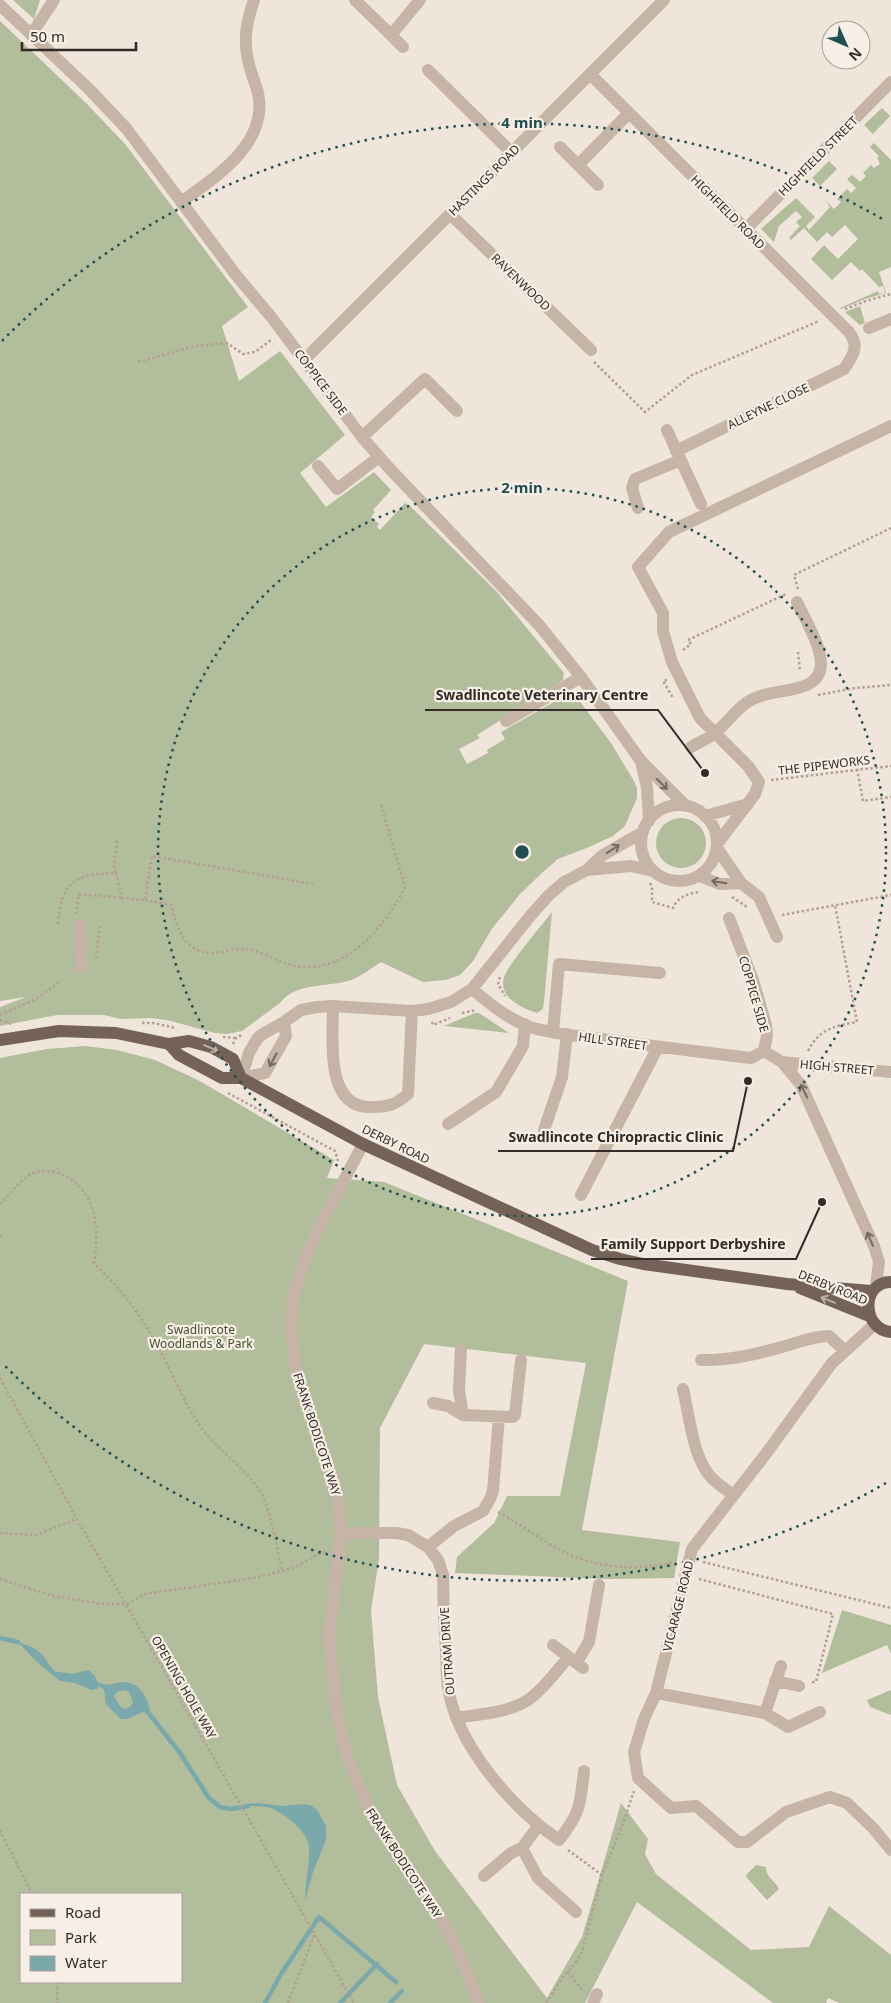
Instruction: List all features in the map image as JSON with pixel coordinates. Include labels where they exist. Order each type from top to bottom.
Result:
[{"type":"main road","name":"DERBY ROAD","points":[[0,1040],[59,1031],[88,1031],[116,1033],[169,1044],[179,1055],[222,1078],[241,1078],[363,1144],[553,1233],[613,1257],[643,1264],[787,1284],[874,1289],[891,1282]]},
{"type":"main road","points":[[169,1044],[189,1041],[211,1047],[233,1059],[241,1078]]},
{"type":"main road","name":"DERBY ROAD","points":[[787,1284],[872,1320],[886,1331],[891,1332]]},
{"type":"main road","points":[[872,1320],[868,1304],[874,1289]]},
{"type":"street","points":[[31,35],[54,0]]},
{"type":"street","points":[[181,202],[223,170],[247,144],[255,129],[260,106],[248,60],[246,30],[254,0]]},
{"type":"street","points":[[355,0],[403,47]]},
{"type":"street","points":[[391,35],[420,0]]},
{"type":"street","name":"HASTINGS ROAD","points":[[304,360],[664,0]]},
{"type":"street","name":"COPPICE SIDE","points":[[0,5],[88,88],[126,128],[236,275],[362,437],[539,625],[581,677],[641,760],[686,806]]},
{"type":"street","points":[[428,70],[511,152]]},
{"type":"street","name":"HIGHFIELD ROAD","points":[[591,75],[848,332],[855,343],[854,354]]},
{"type":"street","name":"HIGHFIELD STREET","points":[[746,230],[891,82]]},
{"type":"street","points":[[578,165],[629,113]]},
{"type":"street","points":[[560,147],[598,185]]},
{"type":"street","name":"RAVENWOOD","points":[[450,214],[591,350]]},
{"type":"street","points":[[869,328],[891,319]]},
{"type":"street","name":"ALLEYNE CLOSE","points":[[638,508],[632,488],[635,479],[844,370],[854,354]]},
{"type":"street","points":[[362,437],[425,379],[456,411]]},
{"type":"street","points":[[587,870],[631,866],[651,876],[671,880],[688,880],[699,876],[706,871],[712,862],[717,846],[755,794],[759,782],[748,766],[700,718],[672,662],[662,631],[663,613],[638,567],[670,532],[891,426]]},
{"type":"street","points":[[667,430],[701,504]]},
{"type":"street","points":[[318,466],[337,489],[379,457]]},
{"type":"street","points":[[691,746],[714,734],[743,705],[763,696],[803,687],[813,681],[822,667],[820,651],[797,602]]},
{"type":"street","points":[[506,721],[581,677]]},
{"type":"street","name":"COPPICE SIDE","points":[[641,760],[647,787],[646,827]]},
{"type":"street","points":[[705,816],[748,804]]},
{"type":"street","points":[[284,1022],[286,1036],[265,1073],[241,1078],[249,1053],[257,1039],[301,1010],[317,1006],[333,1006],[412,1011],[428,1009],[451,1002],[472,989],[548,896],[564,882],[587,870],[603,855],[646,827],[665,808],[686,806],[698,810],[705,816],[715,831],[717,846],[741,884],[759,897],[776,937]]},
{"type":"street","points":[[646,827],[641,843],[643,856],[651,876]]},
{"type":"street","points":[[699,876],[720,884],[741,884]]},
{"type":"street","name":"COPPICE SIDE","points":[[729,918],[753,980],[766,1025],[767,1036],[764,1051],[782,1062]]},
{"type":"street","points":[[80,925],[81,967]]},
{"type":"street","points":[[553,1032],[559,964],[660,973]]},
{"type":"street","name":"HILL STREET","points":[[472,989],[499,1011],[525,1024],[553,1032],[751,1058],[764,1051]]},
{"type":"street","points":[[333,1006],[332,1060],[338,1086],[349,1100],[362,1106],[381,1107],[397,1104],[408,1094],[412,1011]]},
{"type":"street","points":[[448,1124],[496,1092],[523,1046],[525,1024]]},
{"type":"street","points":[[544,1130],[562,1077],[568,1034]]},
{"type":"street","points":[[581,1195],[658,1047]]},
{"type":"street","points":[[782,1062],[801,1085],[874,1246],[879,1262],[874,1289]]},
{"type":"street","name":"HIGH STREET","points":[[782,1062],[891,1072]]},
{"type":"street","name":"FRANK BODICOTE WAY","points":[[363,1144],[316,1233],[303,1264],[293,1297],[291,1329],[296,1372],[336,1488],[341,1533],[329,1636],[337,1713],[347,1757],[372,1816],[426,1892],[466,1968],[479,2003]]},
{"type":"street","name":"VICARAGE ROAD","points":[[638,1778],[634,1752],[644,1719],[656,1693],[692,1548],[734,1495],[832,1363],[844,1350],[859,1339],[872,1320]]},
{"type":"street","points":[[701,1360],[718,1360],[734,1357],[788,1346],[819,1336],[830,1336],[844,1350]]},
{"type":"street","points":[[461,1349],[459,1391],[463,1416]]},
{"type":"street","points":[[433,1403],[448,1406],[463,1416],[513,1417],[516,1412],[521,1360]]},
{"type":"street","points":[[683,1389],[698,1455],[705,1470],[716,1483],[734,1495]]},
{"type":"street","points":[[341,1533],[396,1533],[408,1535],[428,1547],[454,1526],[482,1511],[493,1491],[499,1417]]},
{"type":"street","name":"OUTRAM DRIVE","points":[[428,1547],[438,1560],[443,1575],[448,1692],[456,1718],[476,1754],[511,1800],[538,1826],[559,1840]]},
{"type":"street","points":[[456,1718],[499,1710],[528,1700],[541,1688],[576,1663],[589,1642],[599,1585]]},
{"type":"street","points":[[553,1644],[576,1663]]},
{"type":"street","points":[[765,1712],[781,1666]]},
{"type":"street","points":[[775,1681],[799,1686]]},
{"type":"street","points":[[656,1693],[765,1712],[788,1727],[820,1712]]},
{"type":"street","points":[[559,1840],[575,1818],[580,1807],[584,1771]]},
{"type":"street","points":[[638,1778],[671,1808],[696,1806],[738,1842],[747,1842],[786,1812],[830,1796],[847,1803],[874,1829],[891,1850]]},
{"type":"street","points":[[484,1876],[511,1853],[522,1848],[538,1826]]},
{"type":"street","points":[[522,1848],[538,1878],[576,1912]]},
{"type":"path","points":[[840,312],[866,300],[891,294]]},
{"type":"path","points":[[591,350],[592,360],[645,412],[692,375],[823,320]]},
{"type":"path","points":[[138,362],[195,346],[227,343],[243,354],[255,352],[282,332]]},
{"type":"path","points":[[688,640],[799,588],[794,575],[891,528]]},
{"type":"path","points":[[813,696],[855,688],[891,685]]},
{"type":"path","name":"THE PIPEWORKS","points":[[759,782],[891,766]]},
{"type":"path","points":[[857,770],[863,801],[891,797]]},
{"type":"path","points":[[97,951],[100,927],[74,924],[79,894],[145,900],[171,905],[183,940],[198,951],[212,953],[245,949],[302,967],[322,966],[365,944],[397,903],[405,887],[381,805]]},
{"type":"path","points":[[117,840],[114,865],[119,892],[122,898]]},
{"type":"path","points":[[145,900],[152,856],[313,884]]},
{"type":"path","points":[[58,924],[62,897],[71,884],[89,875],[116,873]]},
{"type":"path","points":[[651,876],[652,902],[673,908],[675,902],[691,893],[704,892]]},
{"type":"path","points":[[724,895],[732,897],[750,910]]},
{"type":"path","points":[[769,921],[784,914],[891,895]]},
{"type":"path","points":[[807,1052],[819,1034],[832,1028],[857,1022],[835,905]]},
{"type":"path","points":[[500,976],[498,984],[501,992],[509,1002]]},
{"type":"path","points":[[0,1015],[36,999],[58,983]]},
{"type":"path","points":[[460,1014],[469,1010],[479,1009]]},
{"type":"path","points":[[433,1026],[451,1018]]},
{"type":"path","points":[[0,1020],[15,1027]]},
{"type":"path","points":[[236,1038],[246,1032]]},
{"type":"path","points":[[221,1089],[335,1151],[338,1161]]},
{"type":"path","points":[[0,1204],[22,1180],[36,1172],[52,1171],[61,1173],[73,1180],[82,1189],[89,1199],[96,1220],[94,1263],[119,1288],[143,1319],[164,1358],[183,1400],[203,1430],[245,1474],[260,1493],[264,1500],[282,1571]]},
{"type":"path","points":[[0,1236],[5,1238]]},
{"type":"path","name":"OPENING HOLE WAY","points":[[0,1378],[77,1519],[354,2003]]},
{"type":"path","points":[[0,1533],[36,1535],[77,1519]]},
{"type":"path","points":[[0,1579],[52,1596],[103,1604],[127,1604],[145,1594],[254,1578],[293,1568],[323,1553],[341,1533]]},
{"type":"path","points":[[686,1574],[833,1614],[816,1682],[800,1681],[799,1686]]},
{"type":"path","points":[[546,2003],[582,1952],[602,1875],[622,1826],[638,1778]]},
{"type":"path","points":[[0,1830],[32,1893]]},
{"type":"path","points":[[559,1840],[567,1850],[602,1875]]},
{"type":"path","points":[[288,2003],[315,1933]]},
{"type":"path","points":[[568,1972],[594,2000]]},
{"type":"path","points":[[56,1983],[57,2003]]},
{"type":"green space","points":[[13,0],[40,0],[34,19]]},
{"type":"green space","points":[[0,21],[86,103],[125,144],[248,307],[222,326],[239,381],[280,351],[345,435],[300,473],[326,507],[374,472],[391,490],[373,510],[375,512],[371,517],[379,524],[377,527],[380,530],[405,503],[410,506],[497,592],[564,673],[563,680],[477,735],[480,738],[459,749],[467,764],[488,753],[487,750],[505,739],[501,732],[559,699],[575,695],[611,743],[634,781],[637,788],[637,798],[625,826],[613,836],[558,859],[543,872],[520,894],[491,930],[473,961],[460,975],[446,980],[423,982],[381,962],[354,979],[295,991],[242,1031],[227,1034],[215,1033],[167,1020],[151,1018],[121,1019],[104,1015],[57,1015],[0,1026],[0,1007],[26,997],[0,1001]]},
{"type":"green space","points":[[882,108],[890,116],[873,134],[864,125]]},
{"type":"green space","points":[[874,143],[891,160],[891,267],[879,272],[886,293],[841,309],[878,291],[879,294],[885,293],[883,286],[879,287],[862,269],[860,271],[851,262],[832,280],[811,259],[824,245],[838,259],[858,239],[845,225],[832,237],[827,232],[817,242],[804,228],[791,240],[789,238],[800,226],[796,222],[802,217],[796,211],[779,226],[774,242],[761,229],[796,198],[815,217],[806,226],[809,230],[830,207],[825,200],[834,209],[841,202],[837,199],[847,189],[851,193],[856,188],[847,179],[852,175],[860,182],[866,176],[863,173],[871,165],[874,168],[880,164],[877,158],[879,156],[870,147]]},
{"type":"green space","points":[[829,161],[837,169],[820,186],[812,178]]},
{"type":"green space","points":[[860,306],[865,323],[860,325],[845,312]]},
{"type":"green space","points":[[686,818],[699,825],[705,833],[705,853],[699,861],[691,867],[676,868],[663,861],[657,853],[656,838],[663,825],[671,819]]},
{"type":"green space","points":[[552,912],[543,1009],[537,1013],[518,1005],[508,996],[503,984],[504,977],[518,955]]},
{"type":"green space","points":[[479,1013],[509,1033],[444,1026]]},
{"type":"green space","name":"Swadlincote Woodlands & Park","points":[[85,1046],[117,1050],[155,1060],[198,1080],[334,1160],[327,1178],[384,1182],[628,1281],[582,1530],[680,1542],[674,1578],[608,1579],[455,1573],[457,1557],[494,1523],[507,1496],[560,1496],[586,1363],[424,1344],[380,1428],[379,1559],[371,1611],[378,1697],[397,1785],[435,1851],[547,1998],[582,1937],[621,1803],[648,1839],[645,1854],[656,1874],[751,1950],[809,1947],[829,1906],[891,1955],[891,2003],[839,2003],[828,1998],[826,2003],[773,2003],[637,1902],[585,2003],[0,2003],[0,1058],[47,1049]]},
{"type":"green space","points":[[842,1610],[891,1625],[891,1654],[887,1645],[822,1673]]},
{"type":"green space","points":[[891,1690],[891,1715],[870,1707],[867,1700]]},
{"type":"green space","points":[[756,1865],[766,1867],[767,1874],[779,1889],[767,1900],[746,1875]]},
{"type":"water","points":[[18,1642],[40,1652],[54,1671],[71,1674],[89,1670],[95,1676],[97,1682],[108,1684],[124,1682],[138,1687],[147,1700],[150,1709],[127,1719],[121,1719],[106,1704],[104,1690],[99,1686],[97,1689],[91,1690],[75,1683],[60,1681],[36,1661]],"holes":[[[124,1690],[129,1692],[133,1703],[125,1709],[120,1706],[114,1696],[117,1692]]]},
{"type":"water","points":[[257,1803],[283,1806],[310,1805],[317,1810],[326,1826],[326,1840],[313,1872],[305,1901],[309,1853],[307,1840],[300,1829],[277,1811],[266,1807],[248,1806],[248,1804]]},
{"type":"waterway","points":[[0,1638],[18,1642]]},
{"type":"waterway","points":[[147,1711],[180,1753],[209,1798],[220,1807],[231,1809],[248,1806]]},
{"type":"waterway","points":[[265,2003],[281,1974],[319,1917],[396,1982]]},
{"type":"waterway","points":[[340,2003],[377,1964]]},
{"type":"waterway","points":[[390,2003],[402,1991]]},
{"type":"place","name":"Swadlincote Veterinary Centre","points":[[705,773]]},
{"type":"place","name":"Swadlincote Chiropractic Clinic","points":[[748,1081]]},
{"type":"place","name":"Family Support Derbyshire","points":[[822,1202]]}]
